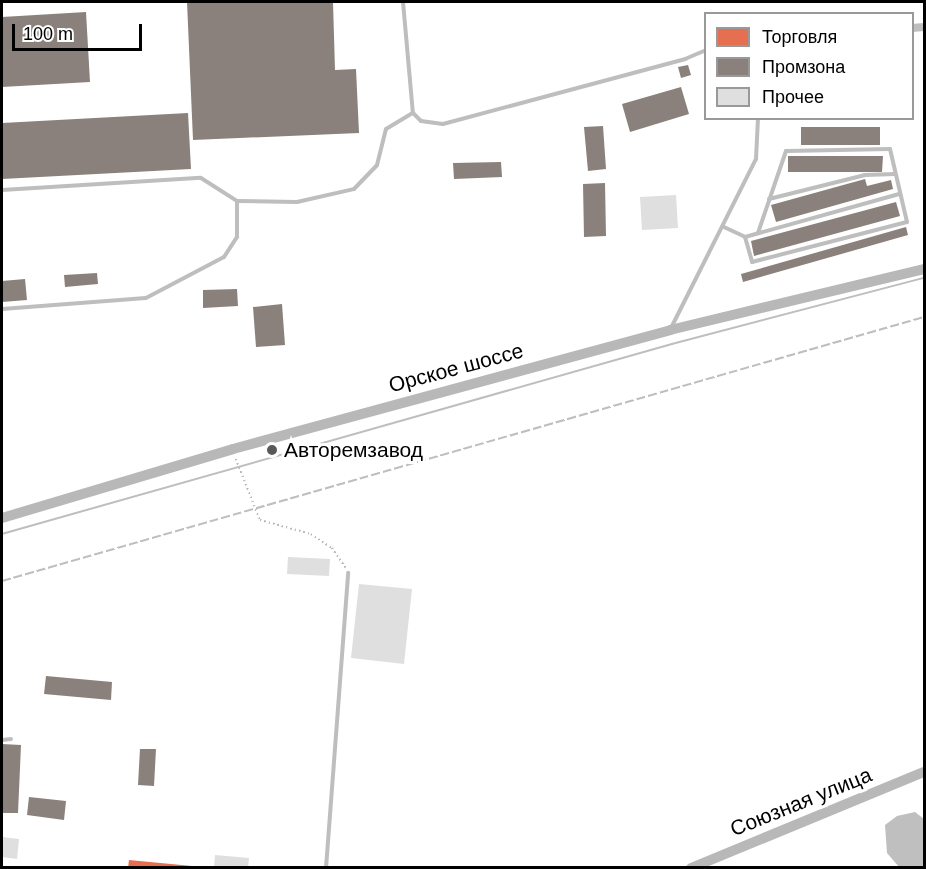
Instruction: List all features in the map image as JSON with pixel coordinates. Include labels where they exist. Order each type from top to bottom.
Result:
[{"type":"street","name":"Орское шоссе","points":[[2,518],[233,449],[670,330],[924,269]]},
{"type":"street","name":"Союзная улица","points":[[692,867],[924,772]]},
{"type":"lane","points":[[403,2],[413,113],[421,121],[443,124],[685,59],[704,50]]},
{"type":"lane","points":[[2,190],[201,178],[237,201],[297,202],[354,189],[377,165],[386,129],[413,113]]},
{"type":"lane","points":[[670,330],[724,227],[756,159],[758,120]]},
{"type":"lane","points":[[745,237],[752,262],[907,222],[890,149],[786,151],[758,233]]},
{"type":"lane","points":[[769,199],[865,175],[895,174]]},
{"type":"lane","points":[[724,227],[745,237],[899,194]]},
{"type":"lane","points":[[2,309],[146,298],[224,257],[237,237],[237,201]]},
{"type":"lane","points":[[326,867],[348,573]]},
{"type":"lane","points":[[2,740],[11,739]]},
{"type":"path","points":[[233,449],[260,520],[311,534],[332,548],[348,573]]},
{"type":"shaded area","points":[[915,812],[924,819],[924,867],[899,867],[887,853],[885,825],[897,816]]},
{"type":"building: Торговля","points":[[129,860],[192,866],[192,868],[128,868]]},
{"type":"building: Промзона","points":[[187,2],[333,2],[335,70],[356,69],[359,133],[193,140]]},
{"type":"building: Промзона","points":[[86,12],[90,82],[2,87],[2,17]]},
{"type":"building: Промзона","points":[[688,65],[691,75],[681,78],[678,67]]},
{"type":"building: Промзона","points":[[681,87],[689,114],[630,132],[622,104]]},
{"type":"building: Промзона","points":[[188,113],[191,169],[2,179],[2,123]]},
{"type":"building: Промзона","points":[[603,126],[606,169],[588,171],[584,127]]},
{"type":"building: Промзона","points":[[801,127],[880,127],[880,145],[801,145]]},
{"type":"building: Промзона","points":[[788,156],[883,156],[882,172],[788,172]]},
{"type":"building: Промзона","points":[[501,162],[502,177],[454,179],[453,163]]},
{"type":"building: Промзона","points":[[865,179],[867,186],[891,180],[893,189],[776,222],[771,205]]},
{"type":"building: Промзона","points":[[605,183],[606,236],[584,237],[583,184]]},
{"type":"building: Промзона","points":[[896,202],[900,216],[754,256],[751,241]]},
{"type":"building: Промзона","points":[[906,227],[908,235],[743,282],[741,274]]},
{"type":"building: Промзона","points":[[97,273],[98,284],[65,287],[64,275]]},
{"type":"building: Промзона","points":[[25,279],[27,300],[2,302],[2,281]]},
{"type":"building: Промзона","points":[[237,289],[238,306],[203,308],[203,290]]},
{"type":"building: Промзона","points":[[282,304],[285,345],[256,347],[253,307]]},
{"type":"building: Промзона","points":[[46,676],[112,682],[111,700],[44,694]]},
{"type":"building: Промзона","points":[[2,744],[21,745],[18,813],[2,813]]},
{"type":"building: Промзона","points":[[140,749],[156,749],[154,786],[138,785]]},
{"type":"building: Промзона","points":[[29,797],[66,801],[64,820],[27,815]]},
{"type":"building: Прочее","points":[[676,195],[678,228],[642,230],[640,197]]},
{"type":"building: Прочее","points":[[288,557],[330,559],[329,576],[287,574]]},
{"type":"building: Прочее","points":[[359,584],[412,589],[404,664],[351,658]]},
{"type":"building: Прочее","points":[[2,837],[19,839],[17,859],[2,857]]},
{"type":"building: Прочее","points":[[215,855],[249,858],[248,868],[214,868]]},
{"type":"tram line","points":[[2,534],[672,344],[924,278]]},
{"type":"railway","points":[[2,581],[924,317]]},
{"type":"place","name":"Авторемзавод","points":[[272,450]]}]
